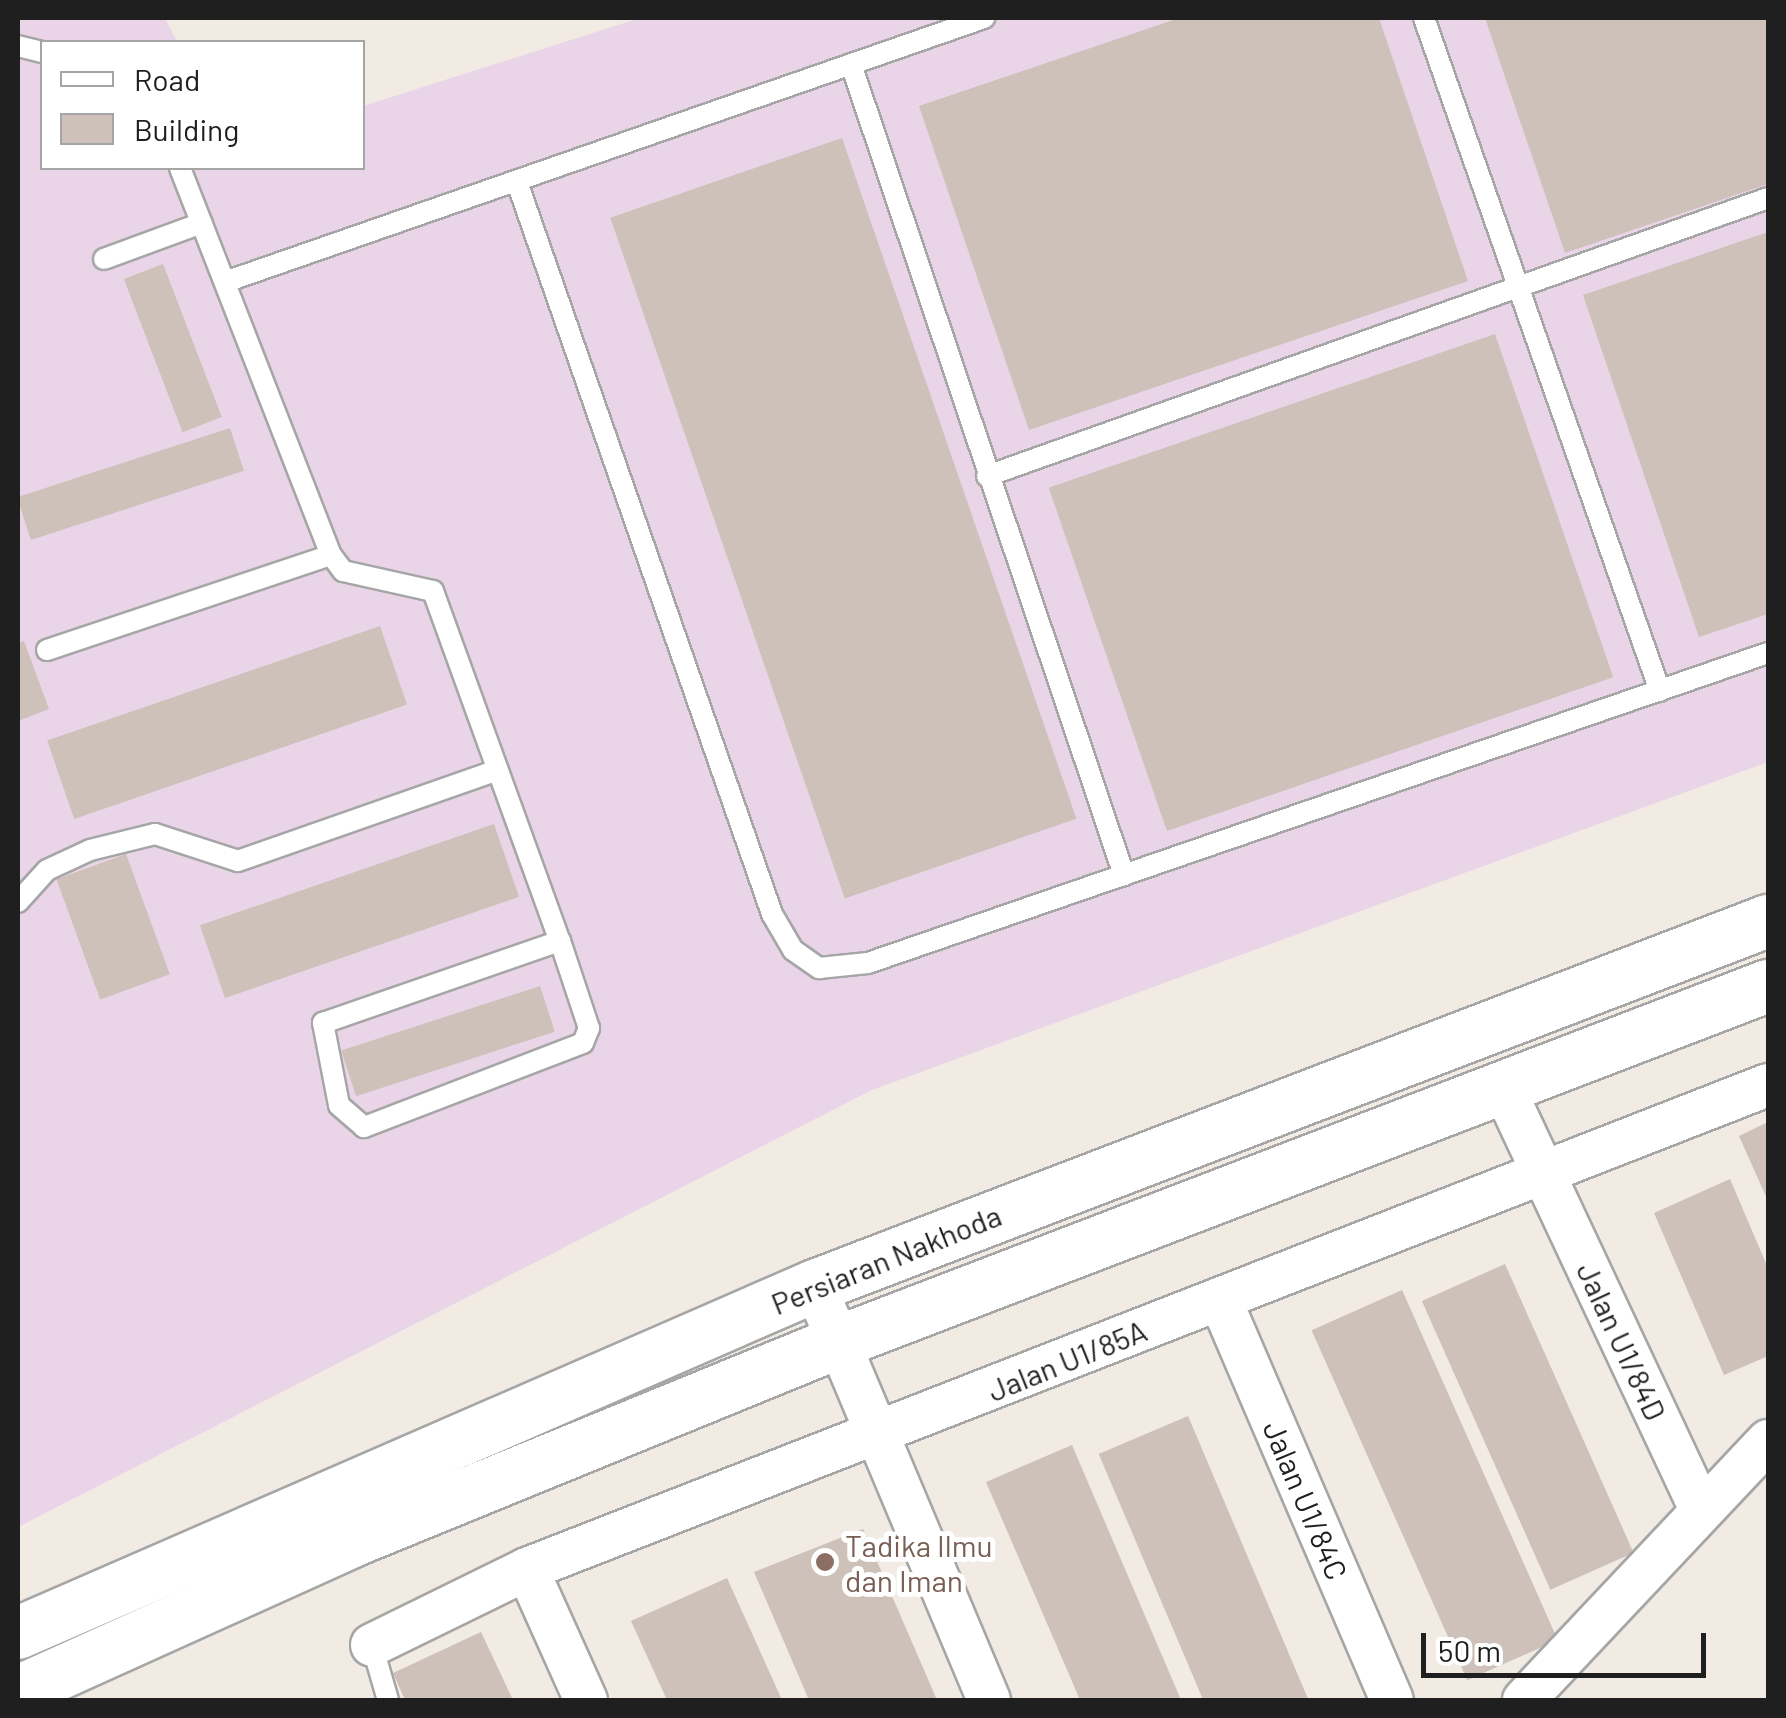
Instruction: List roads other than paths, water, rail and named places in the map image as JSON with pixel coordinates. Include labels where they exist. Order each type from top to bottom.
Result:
[{"type":"street","name":"Persiaran Nakhoda","points":[[18,1633],[815,1286],[1768,921]]},
{"type":"street","name":"Persiaran Nakhoda","points":[[18,1692],[352,1541],[839,1342],[1768,986]]},
{"type":"street","name":"Jalan U1/85A","points":[[372,1645],[386,1630],[528,1569],[1768,1086]]},
{"type":"street","name":"Jalan U1/84D","points":[[1504,1089],[1700,1508]]},
{"type":"street","points":[[815,1286],[989,1700]]},
{"type":"street","name":"Jalan U1/84C","points":[[1220,1299],[1392,1700]]},
{"type":"street","points":[[1524,1700],[1700,1508],[1768,1441]]},
{"type":"street","points":[[528,1569],[586,1700]]},
{"type":"lane","points":[[225,282],[984,18]]},
{"type":"lane","points":[[1424,18],[1660,690]]},
{"type":"lane","points":[[850,64],[1124,875]]},
{"type":"lane","points":[[181,170],[331,555],[343,571],[433,591],[560,942],[589,1028],[583,1043],[364,1127],[339,1105],[322,1023],[560,942]]},
{"type":"lane","points":[[517,182],[766,895],[792,950],[819,968],[854,966],[1768,653]]},
{"type":"lane","points":[[987,476],[1768,198]]},
{"type":"lane","points":[[104,259],[202,224]]},
{"type":"lane","points":[[47,650],[331,555]]},
{"type":"lane","points":[[18,902],[47,870],[90,850],[155,834],[238,860],[498,770]]},
{"type":"lane","points":[[372,1645],[388,1700]]},
{"type":"place","name":"Tadika Ilmu dan Iman","points":[[825,1562]]}]
